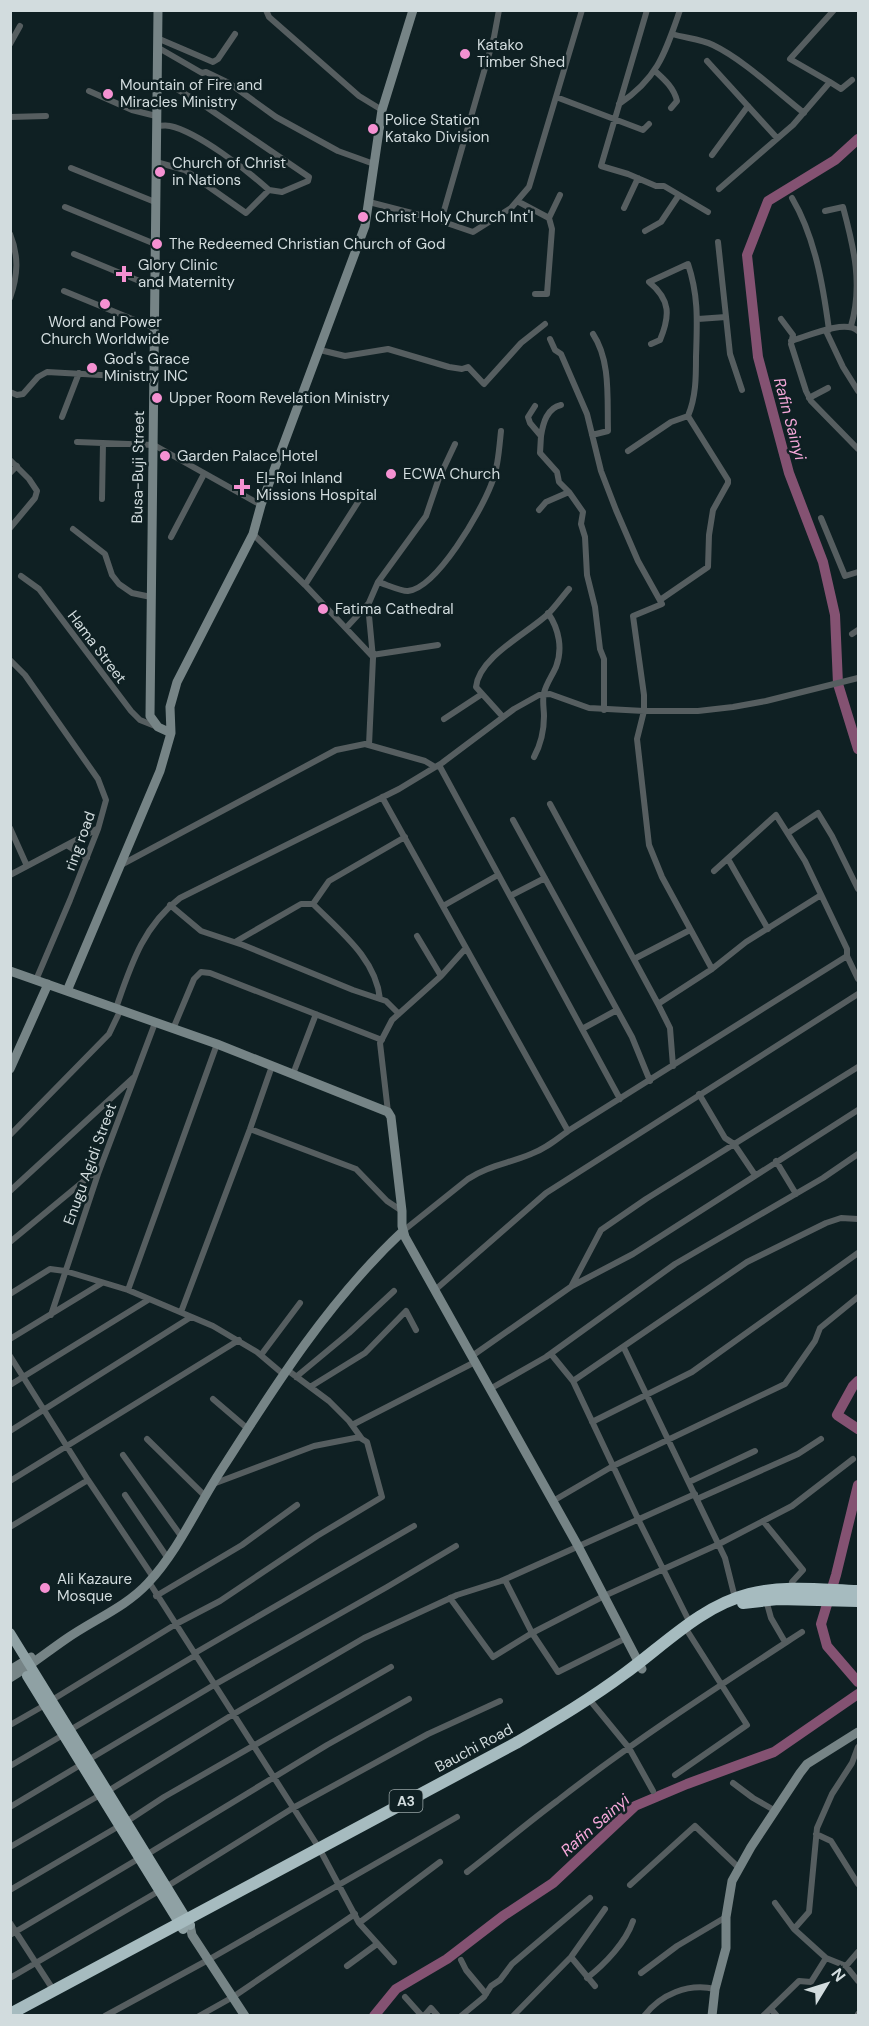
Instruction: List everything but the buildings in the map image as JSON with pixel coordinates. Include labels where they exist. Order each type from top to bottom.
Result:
[{"type":"highway","name":"Bauchi Road","points":[[320,1851],[519,1748],[593,1704],[713,1609],[735,1598],[761,1592],[853,1596]]},
{"type":"highway","name":"Bauchi Road","points":[[689,1628],[736,1605],[794,1593]]},
{"type":"highway","name":"Bauchi Road","points":[[14,2011],[186,1926],[516,1743],[640,1666]]},
{"type":"highway","name":"Bauchi Road","points":[[14,2011],[186,1926]]},
{"type":"main road","points":[[10,1633],[25,1665],[186,1926]]},
{"type":"main road","points":[[10,1647],[25,1665]]},
{"type":"street","name":"Busa-Buji Street","points":[[158,10],[150,716],[158,727]]},
{"type":"street","points":[[66,991],[160,771],[171,733],[170,708],[177,682],[253,534],[261,505],[365,226],[382,110],[412,10]]},
{"type":"street","points":[[441,221],[494,37],[499,10]]},
{"type":"street","points":[[369,202],[473,232],[511,208],[529,187],[582,10]]},
{"type":"street","points":[[647,10],[601,166],[656,186],[664,186],[708,212]]},
{"type":"street","points":[[619,104],[637,93],[655,71],[665,54],[680,10]]},
{"type":"street","points":[[834,10],[790,59],[841,88],[852,80]]},
{"type":"street","points":[[267,11],[269,17],[314,58],[359,96],[382,110]]},
{"type":"street","points":[[10,44],[20,26]]},
{"type":"street","points":[[157,43],[213,62],[218,59],[235,34]]},
{"type":"street","points":[[672,34],[710,44],[740,59],[748,69],[804,113]]},
{"type":"street","points":[[157,43],[202,72],[229,82],[276,117],[338,151],[374,164]]},
{"type":"street","points":[[707,61],[777,138]]},
{"type":"street","points":[[655,71],[675,93],[677,101],[671,108]]},
{"type":"street","points":[[719,189],[804,113],[830,82]]},
{"type":"street","points":[[156,126],[170,126],[197,138],[255,177],[269,190],[282,192],[308,181],[309,177],[199,102],[173,87],[157,87]]},
{"type":"street","points":[[89,91],[132,110],[156,116]]},
{"type":"street","points":[[556,97],[643,130],[649,124]]},
{"type":"street","points":[[712,155],[748,106]]},
{"type":"street","points":[[10,117],[46,116]]},
{"type":"street","points":[[156,162],[185,170],[246,213],[269,190]]},
{"type":"street","points":[[71,168],[155,202]]},
{"type":"street","points":[[624,208],[638,178]]},
{"type":"street","points":[[535,294],[547,294],[552,229],[549,218],[560,195]]},
{"type":"street","points":[[645,231],[661,222],[679,195]]},
{"type":"street","points":[[792,198],[806,225],[814,251],[827,330],[834,350],[858,391]]},
{"type":"street","points":[[517,201],[549,218]]},
{"type":"street","points":[[65,207],[155,244]]},
{"type":"street","points":[[825,211],[843,207],[847,221],[858,294],[851,326]]},
{"type":"street","points":[[10,234],[15,246],[17,270],[10,298]]},
{"type":"street","points":[[718,242],[730,354],[742,390]]},
{"type":"street","points":[[74,254],[154,287]]},
{"type":"street","points":[[651,344],[660,340],[666,327],[666,306],[660,291],[649,282],[688,264],[698,319],[695,393],[688,416],[728,483],[713,510],[709,535],[708,567],[660,600]]},
{"type":"street","points":[[64,291],[154,328]]},
{"type":"street","points":[[698,319],[726,317]]},
{"type":"street","points":[[781,319],[793,335],[791,341],[797,367],[809,398],[818,410],[858,449]]},
{"type":"street","points":[[320,350],[345,356],[388,349],[449,367],[462,369],[468,367],[484,384],[521,343],[546,324]]},
{"type":"street","points":[[791,341],[827,330],[851,326],[858,331]]},
{"type":"street","points":[[592,435],[608,431],[607,375],[600,344],[593,334]]},
{"type":"street","points":[[550,339],[555,350],[561,354],[587,414],[601,471],[616,510],[638,561],[662,604],[633,616],[644,695],[644,711],[637,739],[649,845],[662,877],[712,969]]},
{"type":"street","points":[[10,392],[17,395],[23,394],[38,377],[47,372],[153,378]]},
{"type":"street","points":[[62,417],[79,373]]},
{"type":"street","points":[[809,398],[828,388]]},
{"type":"street","points":[[561,405],[554,406],[550,410],[543,425],[540,453],[557,472],[559,482],[583,512],[581,524],[586,548],[587,575],[595,607],[600,649],[604,659],[604,710]]},
{"type":"street","points":[[535,406],[528,417],[541,436]]},
{"type":"street","points":[[628,451],[671,422],[688,416]]},
{"type":"street","points":[[378,582],[410,591],[421,586],[442,567],[479,511],[486,496],[498,463],[501,431]]},
{"type":"street","points":[[77,442],[154,445],[261,505]]},
{"type":"street","points":[[102,498],[103,443]]},
{"type":"street","points":[[346,628],[368,604],[378,582],[426,516],[439,478],[455,444]]},
{"type":"street","points":[[10,460],[37,491],[35,498],[10,528]]},
{"type":"street","points":[[10,473],[17,466]]},
{"type":"street","points":[[171,537],[204,474]]},
{"type":"street","points":[[539,510],[546,501],[569,492]]},
{"type":"street","points":[[305,585],[360,499]]},
{"type":"street","points":[[821,518],[845,576],[858,572]]},
{"type":"street","points":[[73,529],[105,554],[112,575],[119,584],[132,593],[151,597]]},
{"type":"street","points":[[253,534],[373,656]]},
{"type":"street","name":"Hama Street","points":[[21,576],[39,590],[131,711],[140,720],[158,727]]},
{"type":"street","points":[[503,717],[482,694],[476,683],[479,675],[492,659],[548,614],[569,589]]},
{"type":"street","points":[[368,604],[373,656],[369,745]]},
{"type":"street","points":[[534,757],[542,742],[543,694],[556,666],[559,653],[555,623],[548,614]]},
{"type":"street","points":[[852,634],[858,630]]},
{"type":"street","points":[[373,656],[438,645]]},
{"type":"street","name":"ring road","points":[[10,660],[25,675],[98,779],[106,800],[87,858],[36,980]]},
{"type":"street","points":[[10,1135],[109,1034],[132,961],[163,910],[180,898],[382,797],[437,766],[514,709],[543,694],[550,694],[589,708],[604,710],[698,711],[733,707],[857,678]]},
{"type":"street","points":[[444,719],[482,694]]},
{"type":"street","points":[[158,727],[171,733]]},
{"type":"street","points":[[119,866],[336,750],[365,744],[437,766],[620,1099]]},
{"type":"street","points":[[382,797],[568,1131]]},
{"type":"street","points":[[550,804],[658,1004],[669,1029],[673,1066]]},
{"type":"street","points":[[788,833],[818,813],[858,888]]},
{"type":"street","points":[[714,871],[776,815],[821,896],[858,979]]},
{"type":"street","points":[[513,820],[632,1037],[650,1081]]},
{"type":"street","points":[[10,828],[27,866]]},
{"type":"street","points":[[10,875],[98,829]]},
{"type":"street","points":[[314,904],[329,881],[405,837]]},
{"type":"street","points":[[68,846],[87,858]]},
{"type":"street","points":[[728,859],[768,929]]},
{"type":"street","points":[[443,906],[498,875]]},
{"type":"street","points":[[510,896],[545,878]]},
{"type":"street","points":[[658,1004],[712,969],[746,942],[821,896]]},
{"type":"street","points":[[235,942],[301,904],[314,904],[362,954],[377,980],[380,999]]},
{"type":"street","points":[[170,905],[201,931],[386,1001],[399,1014]]},
{"type":"street","points":[[634,959],[690,930]]},
{"type":"street","points":[[417,936],[441,976]]},
{"type":"street","points":[[466,948],[441,976],[392,1020],[380,1043],[388,1112],[391,1117],[403,1231],[578,1546],[640,1666]]},
{"type":"street","points":[[10,1678],[25,1665],[123,1604],[151,1580],[284,1372],[362,1272],[403,1231],[478,1172],[546,1147],[847,956]]},
{"type":"street","points":[[10,971],[217,1044],[388,1112]]},
{"type":"street","points":[[173,1029],[194,979],[201,972],[210,973],[382,1040]]},
{"type":"street","points":[[10,1070],[48,984]]},
{"type":"street","points":[[435,1290],[546,1193],[858,994]]},
{"type":"street","points":[[582,1029],[617,1010]]},
{"type":"street","points":[[293,1074],[316,1014]]},
{"type":"street","name":"Enugu Agidi Street","points":[[51,1316],[99,1173],[155,1023]]},
{"type":"street","points":[[128,1290],[217,1044]]},
{"type":"street","points":[[181,1312],[272,1066]]},
{"type":"street","points":[[572,1286],[601,1230],[858,1067]]},
{"type":"street","points":[[10,1191],[135,1076]]},
{"type":"street","points":[[699,1094],[725,1138],[734,1144],[755,1175]]},
{"type":"street","points":[[352,1425],[474,1359],[572,1286],[633,1254],[858,1110]]},
{"type":"street","points":[[250,1129],[356,1168],[387,1201],[402,1211]]},
{"type":"street","points":[[490,1389],[550,1354],[675,1264],[796,1194],[858,1154]]},
{"type":"street","points":[[776,1161],[796,1194]]},
{"type":"street","points":[[10,1242],[91,1175],[99,1173]]},
{"type":"street","points":[[573,1381],[747,1262],[826,1223],[841,1218],[858,1219]]},
{"type":"street","points":[[592,1422],[692,1372],[858,1253]]},
{"type":"street","points":[[10,1294],[50,1269],[65,1271],[128,1290],[239,1340],[329,1401],[360,1437],[368,1442],[382,1497],[317,1536],[220,1601],[176,1624],[10,1725]]},
{"type":"street","points":[[10,1339],[102,1283]]},
{"type":"street","points":[[296,1377],[349,1333],[394,1291]]},
{"type":"street","points":[[553,1501],[613,1466],[784,1384],[815,1341],[820,1328],[858,1297]]},
{"type":"street","points":[[10,1385],[148,1300]]},
{"type":"street","points":[[261,1354],[300,1303]]},
{"type":"street","points":[[310,1388],[365,1353],[406,1311],[416,1330]]},
{"type":"street","points":[[10,1431],[191,1317]]},
{"type":"street","points":[[10,1481],[239,1340]]},
{"type":"street","points":[[624,1348],[725,1558],[735,1598]]},
{"type":"street","points":[[550,1354],[573,1381],[689,1628],[747,1725],[675,1775]]},
{"type":"street","points":[[10,1356],[151,1580],[156,1596],[320,1851],[359,1923],[394,1962]]},
{"type":"street","points":[[213,1400],[248,1429]]},
{"type":"street","points":[[213,1484],[314,1446],[360,1437]]},
{"type":"street","points":[[10,1847],[364,1638],[450,1598],[505,1580],[638,1519],[798,1454],[821,1439]]},
{"type":"street","points":[[147,1440],[205,1496]]},
{"type":"street","points":[[689,1482],[755,1451]]},
{"type":"street","points":[[123,1455],[181,1536]]},
{"type":"street","points":[[450,1598],[493,1657],[532,1633],[604,1596],[718,1544],[792,1506],[853,1459]]},
{"type":"street","points":[[10,1527],[88,1480]]},
{"type":"street","points":[[125,1495],[167,1557]]},
{"type":"street","points":[[156,1596],[242,1545],[297,1504]]},
{"type":"street","points":[[763,1521],[803,1570],[792,1582],[794,1593]]},
{"type":"street","points":[[10,1766],[195,1654],[414,1526]]},
{"type":"street","points":[[10,1807],[214,1685],[456,1546]]},
{"type":"street","points":[[505,1580],[532,1633],[558,1671],[626,1638]]},
{"type":"street","points":[[766,1600],[771,1618],[786,1642]]},
{"type":"street","points":[[467,1872],[558,1800],[630,1748],[721,1684],[802,1632]]},
{"type":"street","points":[[10,1670],[25,1665]]},
{"type":"street","points":[[10,1890],[123,1824],[164,1797],[391,1666]]},
{"type":"street","points":[[13,1934],[410,1699]]},
{"type":"street","points":[[10,1978],[162,1889],[293,1808],[428,1734],[500,1701]]},
{"type":"street","points":[[593,1704],[630,1748],[653,1791]]},
{"type":"street","points":[[712,2016],[715,1989],[726,1948],[726,1917],[732,1881],[774,1810],[807,1764],[858,1732]]},
{"type":"street","points":[[794,1929],[809,1912],[817,1828],[832,1794],[852,1763],[858,1748]]},
{"type":"street","points":[[734,1783],[753,1798],[774,1810]]},
{"type":"street","points":[[105,2016],[208,1960],[457,1817]]},
{"type":"street","points":[[630,1885],[695,1826],[739,1868]]},
{"type":"street","points":[[816,1834],[831,1841],[858,1884]]},
{"type":"street","points":[[359,1923],[440,1862]]},
{"type":"street","points":[[461,2016],[486,1994],[512,1964],[590,1898]]},
{"type":"street","points":[[775,1903],[794,1929],[826,1958],[846,1966],[858,1981]]},
{"type":"street","points":[[513,2016],[571,1957],[605,1909]]},
{"type":"street","points":[[199,2016],[233,1997],[355,1914]]},
{"type":"street","points":[[641,1973],[677,1946],[726,1917]]},
{"type":"street","points":[[587,1978],[600,1968],[630,1931],[633,1920]]},
{"type":"street","points":[[10,1923],[13,1934],[55,1991]]},
{"type":"street","points":[[186,1926],[245,2016]]},
{"type":"street","points":[[347,1966],[377,1944]]},
{"type":"street","points":[[846,1966],[858,1952]]},
{"type":"street","points":[[571,1957],[595,1986]]},
{"type":"street","points":[[764,2016],[799,1981],[811,1982],[826,1958]]},
{"type":"street","points":[[461,1960],[466,1970],[486,1994]]},
{"type":"street","points":[[644,2016],[652,2005],[683,1988],[715,1989]]},
{"type":"street","points":[[405,1997],[423,2016],[430,2008],[438,2016]]},
{"type":"street","points":[[771,2009],[777,2016]]},
{"type":"waterway","name":"Rafin Sainyi","points":[[858,139],[835,160],[768,201],[747,255],[758,357],[789,473],[823,562],[835,615],[838,684],[858,749]]},
{"type":"waterway","name":"Rafin Sainyi","points":[[858,1381],[837,1415],[858,1429]]},
{"type":"waterway","name":"Rafin Sainyi","points":[[858,1485],[836,1575],[821,1624],[827,1646],[858,1682]]},
{"type":"waterway","name":"Rafin Sainyi","points":[[374,2016],[396,1989],[447,1959],[503,1916],[553,1883],[635,1806],[774,1752],[858,1694]]},
{"type":"place","name":"Katako Timber Shed","points":[[465,54]]},
{"type":"place","name":"Mountain of Fire and Miracles Ministry","points":[[108,94]]},
{"type":"place","name":"Police Station Katako Division","points":[[373,129]]},
{"type":"place","name":"Church of Christ in Nations","points":[[160,172]]},
{"type":"place","name":"Christ Holy Church Int'l","points":[[363,217]]},
{"type":"place","name":"The Redeemed Christian Church of God","points":[[157,244]]},
{"type":"place","name":"Glory Clinic and Maternity","points":[[124,274]]},
{"type":"place","name":"Word and Power Church Worldwide","points":[[105,304]]},
{"type":"place","name":"God's Grace Ministry INC","points":[[92,368]]},
{"type":"place","name":"Upper Room Revelation Ministry","points":[[157,398]]},
{"type":"place","name":"Garden Palace Hotel","points":[[165,456]]},
{"type":"place","name":"ECWA Church","points":[[391,474]]},
{"type":"place","name":"El-Roi Inland Missions Hospital","points":[[242,487]]},
{"type":"place","name":"Fatima Cathedral","points":[[323,609]]},
{"type":"place","name":"Ali Kazaure Mosque","points":[[45,1588]]}]
